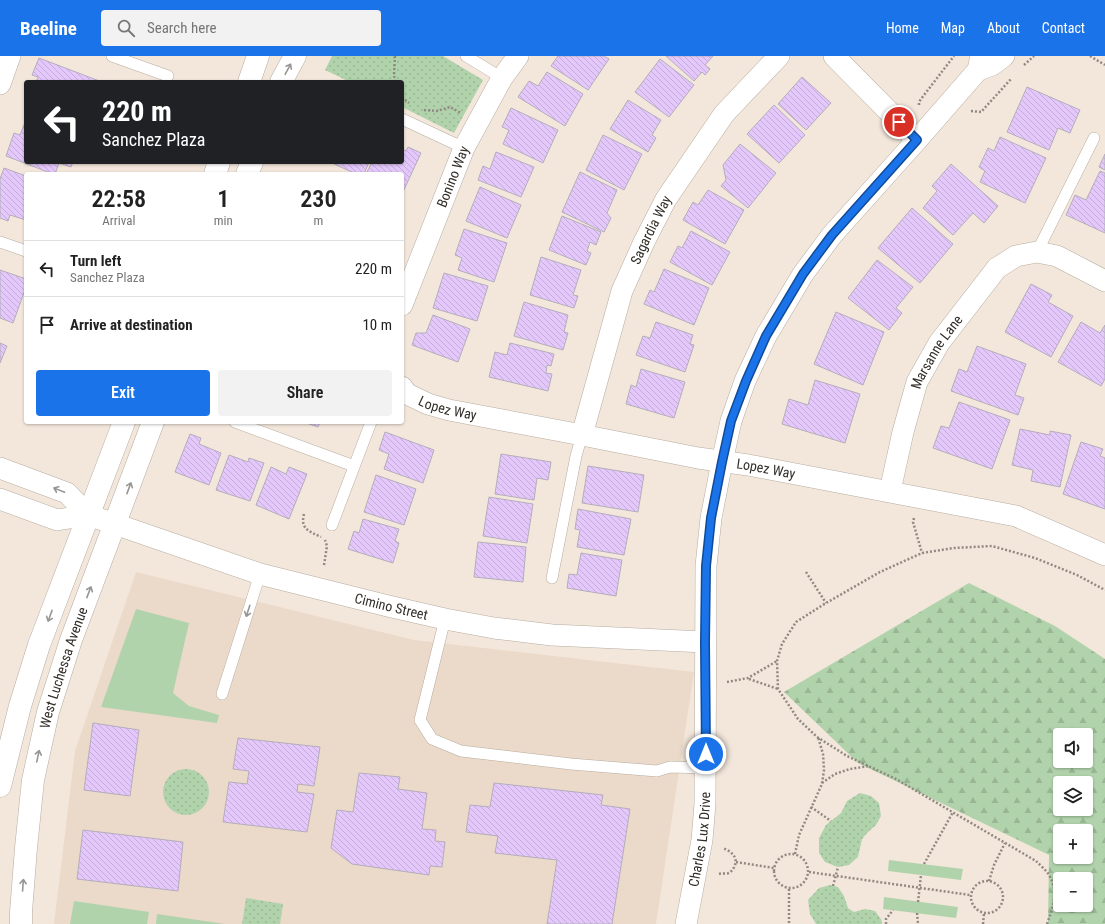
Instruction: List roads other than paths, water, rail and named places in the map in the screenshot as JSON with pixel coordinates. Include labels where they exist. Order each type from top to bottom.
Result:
[{"type":"street","points":[[0,84],[10,56]]},
{"type":"street","points":[[249,80],[258,56]]},
{"type":"street","points":[[282,80],[295,56]]},
{"type":"street","name":"Bonino Way","points":[[404,300],[464,148],[502,78],[518,56]]},
{"type":"street","name":"Sagardia Way","points":[[582,435],[622,291],[666,199],[724,114],[779,56]]},
{"type":"street","points":[[834,56],[917,140]]},
{"type":"street","name":"Charles Lux Drive","points":[[686,924],[702,840],[706,804],[706,566],[711,518],[731,421],[746,381],[766,336],[803,274],[832,235],[917,140],[979,63],[992,65],[1012,63]]},
{"type":"street","points":[[1038,252],[1057,256],[1105,281]]},
{"type":"street","name":"Marsanne Lane","points":[[890,491],[903,432],[917,382],[939,343],[996,268],[1016,256],[1038,252]]},
{"type":"street","name":"Lopez Way","points":[[404,390],[407,394],[428,404],[449,410],[698,458],[748,465],[1016,516],[1105,556]]},
{"type":"street","points":[[0,786],[20,706],[39,645],[123,424]]},
{"type":"street","name":"West Luchessa Avenue","points":[[21,924],[25,856],[33,780],[48,712],[71,640],[152,424]]},
{"type":"street","name":"Cimino Street","points":[[0,468],[67,493],[88,514],[115,524],[260,574],[388,606],[494,628],[552,635],[705,642]]},
{"type":"street","points":[[0,499],[57,520],[88,514]]},
{"type":"lane","points":[[112,56],[168,76]]},
{"type":"lane","points":[[466,56],[502,78]]},
{"type":"lane","points":[[404,120],[464,148]]},
{"type":"lane","points":[[1038,252],[1094,138]]},
{"type":"lane","points":[[0,242],[24,250]]},
{"type":"lane","points":[[240,424],[354,466]]},
{"type":"lane","points":[[332,525],[370,424]]},
{"type":"lane","points":[[552,578],[576,456],[582,435]]},
{"type":"lane","points":[[222,694],[260,574]]},
{"type":"lane","points":[[445,619],[420,720],[432,739],[461,751],[571,764],[657,771],[670,767],[706,768]]}]
